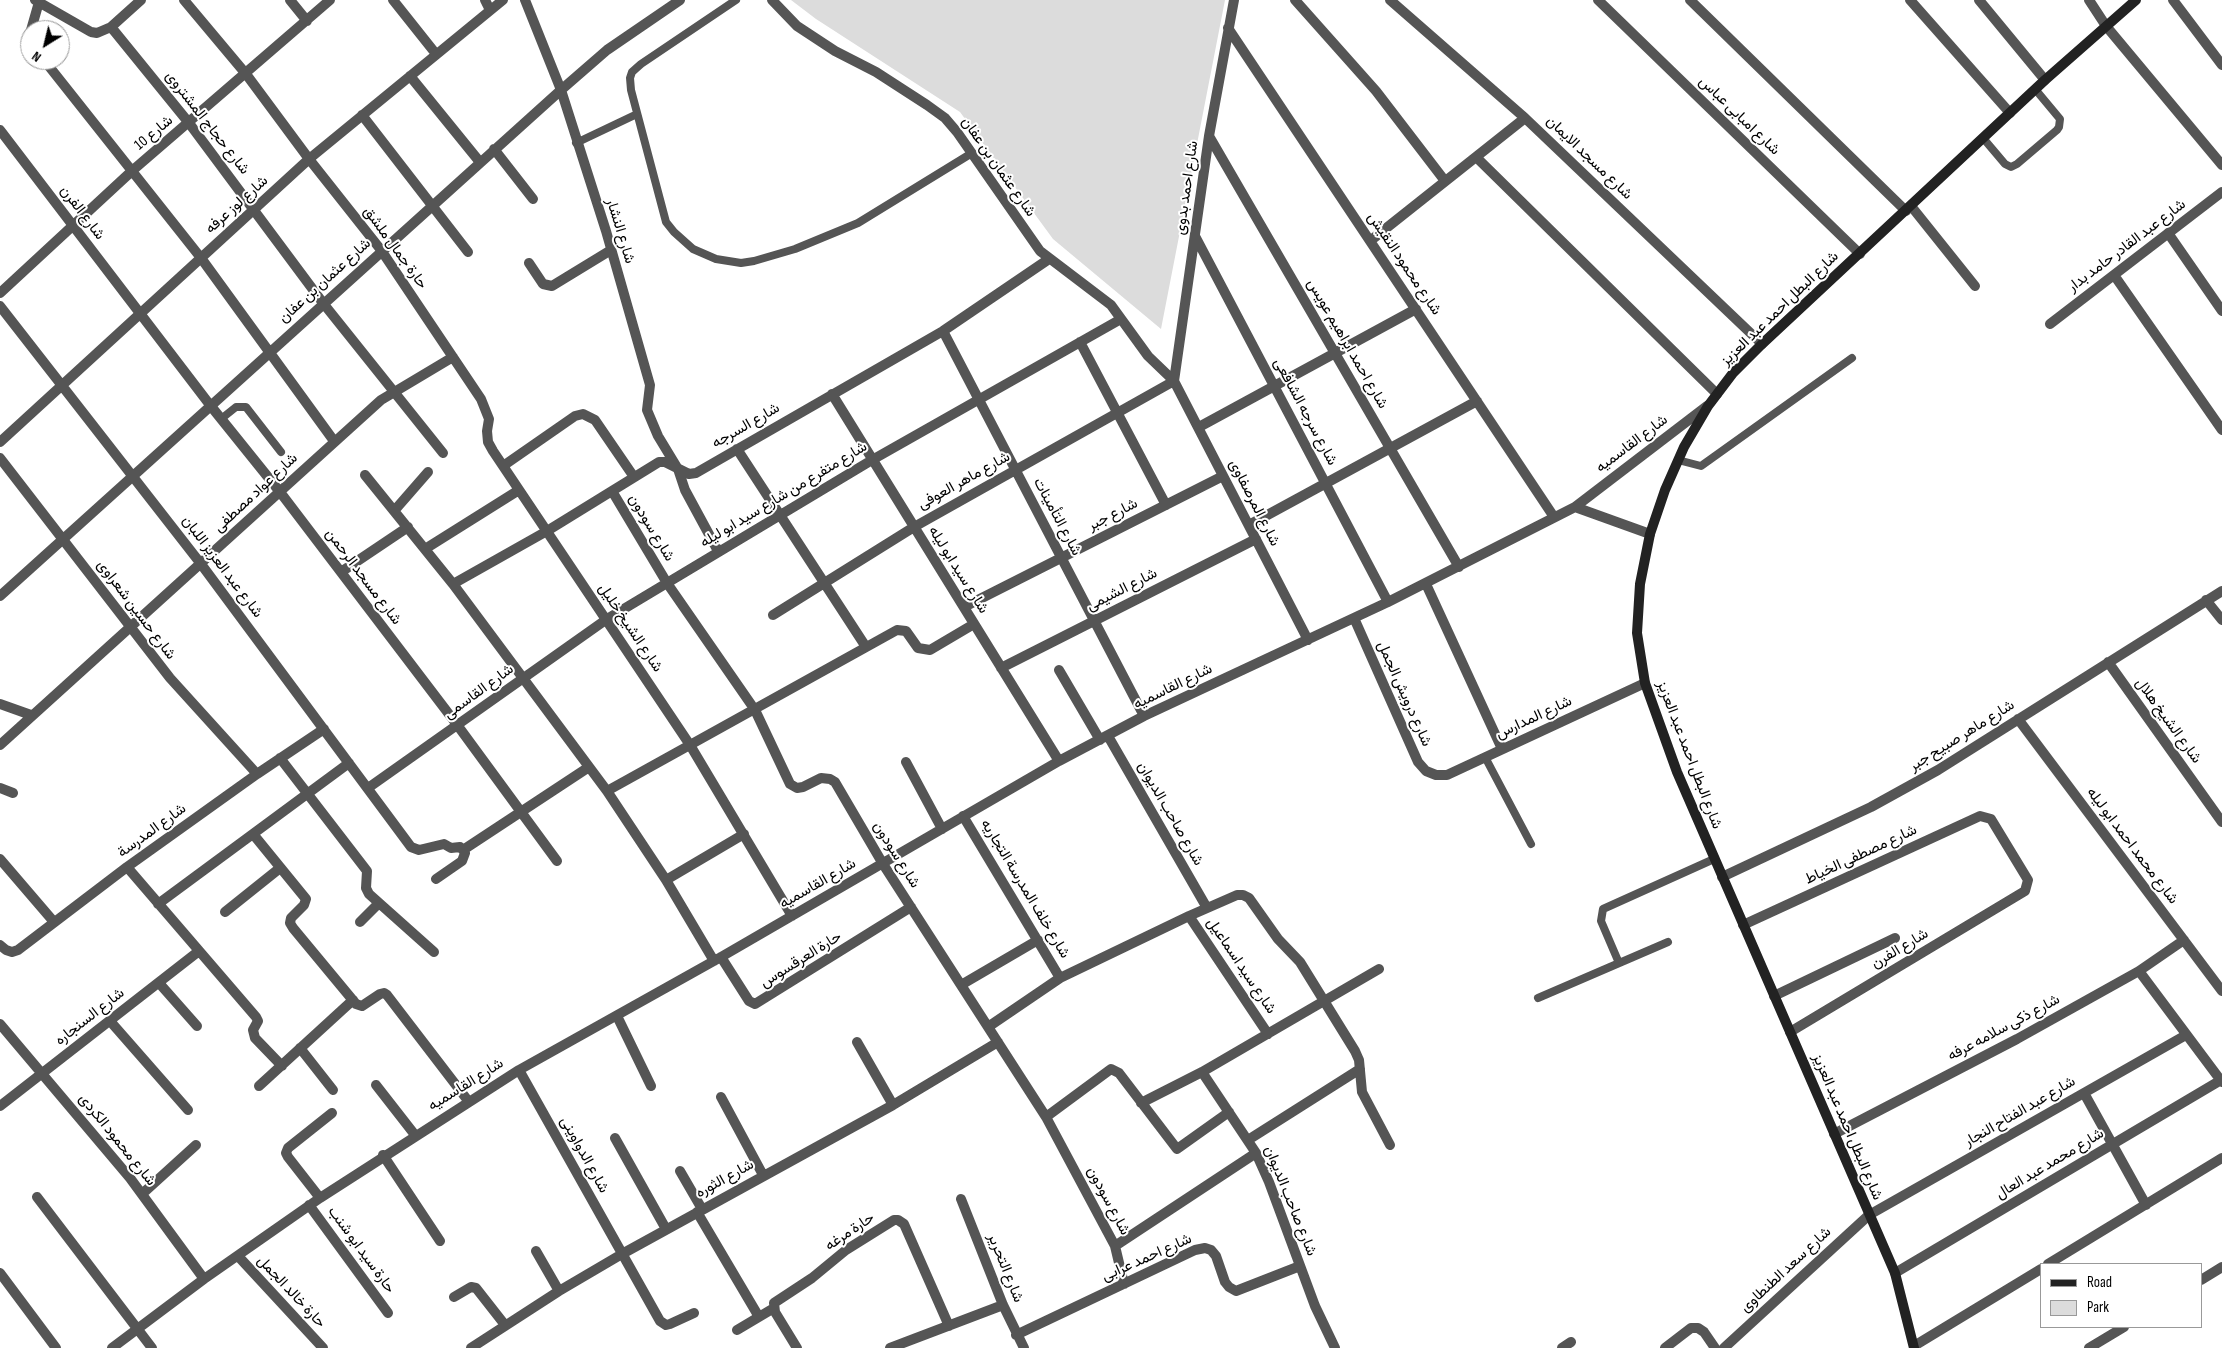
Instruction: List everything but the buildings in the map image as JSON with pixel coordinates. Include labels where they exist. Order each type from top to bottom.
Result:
[{"type":"main road","name":"شارع البطل احمد عبد العزيز","points":[[1914,1347],[1894,1273],[1677,772],[1644,684],[1637,634],[1640,584],[1650,534],[1665,490],[1678,460],[1708,406],[1733,373],[2035,89],[2136,0]]},
{"type":"street","points":[[34,20],[37,1],[91,32],[97,33],[111,27],[141,0]]},
{"type":"street","name":"حارة جمال ملشق","points":[[184,0],[246,74],[309,160],[382,250],[453,357]]},
{"type":"street","points":[[290,0],[307,21]]},
{"type":"street","name":"شارع 10","points":[[0,293],[133,170],[330,0]]},
{"type":"street","points":[[392,0],[436,54]]},
{"type":"street","points":[[485,0],[490,10]]},
{"type":"street","name":"شارع لوز عرفه","points":[[0,442],[309,160],[503,0]]},
{"type":"street","name":"شارع النشار","points":[[525,0],[561,90],[611,250],[650,385],[646,410],[658,436],[678,469],[685,490],[718,552]]},
{"type":"street","name":"شارع عثمان بن عفان","points":[[0,596],[479,161],[607,50],[680,0]]},
{"type":"street","name":"شارع عثمان بن عفان","points":[[772,0],[796,26],[816,40],[876,72],[927,105],[957,132],[1029,237],[1049,259],[1111,305],[1148,356],[1174,381]]},
{"type":"street","name":"شارع احمد بدوى","points":[[1174,381],[1209,136],[1234,0]]},
{"type":"street","points":[[1295,0],[1376,92],[1445,181]]},
{"type":"street","name":"شارع مسجد الايمان","points":[[1390,0],[1525,118],[1762,344]]},
{"type":"street","name":"شارع امبابى عباس","points":[[1598,0],[1860,254]]},
{"type":"street","points":[[1690,0],[1909,209],[1975,286]]},
{"type":"street","points":[[1910,0],[2010,113]]},
{"type":"street","points":[[1979,0],[2045,80]]},
{"type":"street","points":[[2089,0],[2106,26],[2222,165]]},
{"type":"street","points":[[2173,0],[2222,65]]},
{"type":"street","name":"شارع حجاج المشتروى","points":[[111,27],[189,123],[323,302],[443,454]]},
{"type":"street","name":"شارع محمود النقيش","points":[[1228,28],[1554,517]]},
{"type":"street","points":[[52,70],[201,258],[334,441]]},
{"type":"street","points":[[410,76],[479,161]]},
{"type":"street","points":[[362,115],[468,252]]},
{"type":"street","points":[[1370,241],[1525,118]]},
{"type":"street","name":"شارع الفرن","points":[[0,130],[141,313]]},
{"type":"street","name":"شارع احمد ابراهيم عويس","points":[[1209,136],[1459,567]]},
{"type":"street","points":[[494,149],[533,199]]},
{"type":"street","points":[[1476,157],[1717,394]]},
{"type":"street","name":"شارع عبد القادر حامد بدار","points":[[2050,324],[2222,192]]},
{"type":"street","points":[[2168,233],[2222,311]]},
{"type":"street","name":"شارع سرجه الشافعى","points":[[1195,236],[1388,602]]},
{"type":"street","points":[[529,262],[543,284],[552,286],[611,250]]},
{"type":"street","name":"شارع السرجه","points":[[453,584],[546,532],[659,462],[665,462],[689,474],[696,473],[942,331],[1049,259]]},
{"type":"street","points":[[2114,275],[2222,430]]},
{"type":"street","name":"شارع عبد العزيز اللبان","points":[[0,306],[201,564],[411,847],[415,850],[424,850],[444,844],[451,848],[460,847],[463,850]]},
{"type":"street","points":[[1200,428],[1416,309]]},
{"type":"street","name":"شارع مسجد الرحمن","points":[[141,313],[220,419],[280,492],[458,726],[557,861]]},
{"type":"street","name":"شارع متفرع من شارع سيد ابو ليله","points":[[607,619],[978,398],[1121,319]]},
{"type":"street","name":"شارع التأمينات","points":[[942,331],[1144,716]]},
{"type":"street","points":[[1080,342],[1166,505]]},
{"type":"street","name":"شارع عواد مصطفى","points":[[0,745],[334,441],[392,391],[453,357]]},
{"type":"street","name":"شارع الشيخ خليل","points":[[453,357],[486,409],[489,419],[488,442],[546,532],[607,619],[690,745],[792,916]]},
{"type":"street","name":"شارع ماهر العوفى","points":[[773,614],[914,527],[1174,381]]},
{"type":"street","name":"شارع المرصفاوى","points":[[1174,381],[1308,640]]},
{"type":"street","name":"شارع سيد ابو ليله","points":[[832,394],[1059,761]]},
{"type":"street","points":[[1249,525],[1477,401]]},
{"type":"street","name":"شارع القاسميه","points":[[112,1348],[204,1279],[309,1205],[415,1135],[519,1070],[718,959],[1059,761],[1144,716],[1426,584],[1575,507],[1708,406]]},
{"type":"street","points":[[503,466],[575,416],[583,414],[595,420],[634,477]]},
{"type":"street","points":[[737,449],[866,647]]},
{"type":"street","name":"شارع حسين شعراوى","points":[[0,458],[170,678],[257,774]]},
{"type":"street","points":[[394,511],[428,472]]},
{"type":"street","points":[[365,475],[453,584],[607,791],[718,959]]},
{"type":"street","name":"شارع جبر","points":[[964,607],[1223,476]]},
{"type":"street","points":[[425,549],[519,490]]},
{"type":"street","name":"شارع سودون","points":[[612,491],[667,583],[755,710],[790,784],[797,788],[803,787],[821,778],[835,782],[883,864],[1046,1118],[1114,1246],[1124,1284]]},
{"type":"street","points":[[1575,507],[1650,534]]},
{"type":"street","points":[[340,572],[408,527]]},
{"type":"street","name":"شارع الشيمى","points":[[1002,668],[1256,539]]},
{"type":"street","points":[[1426,584],[1502,750]]},
{"type":"street","name":"شارع ماهر صبيح جبر","points":[[1722,877],[1871,807],[1938,770],[2222,591]]},
{"type":"street","points":[[2206,600],[2222,620]]},
{"type":"street","name":"شارع درويش الجمل","points":[[1354,618],[1418,762],[1426,771],[1436,775]]},
{"type":"street","name":"شارع القاسمى","points":[[368,788],[607,619]]},
{"type":"street","points":[[607,791],[897,630],[906,631],[918,648],[930,650],[974,624]]},
{"type":"street","name":"شارع الشيخ هلال","points":[[2108,662],[2222,822]]},
{"type":"street","name":"شارع صاحب الديوان","points":[[1059,670],[1104,738],[1207,908]]},
{"type":"street","name":"شارع المدارس","points":[[1436,775],[1447,775],[1644,684]]},
{"type":"street","points":[[0,704],[31,715]]},
{"type":"street","name":"شارع محمد احمد ابو ليله","points":[[2018,719],[2222,990]]},
{"type":"street","name":"شارع المدرسة","points":[[0,945],[12,952],[18,950],[127,867],[257,774],[324,729]]},
{"type":"street","points":[[280,758],[368,871],[366,888],[369,894],[434,952]]},
{"type":"street","points":[[906,762],[942,829]]},
{"type":"street","points":[[158,904],[349,763]]},
{"type":"street","points":[[436,879],[462,861],[465,853],[463,850],[589,767]]},
{"type":"street","points":[[0,788],[13,793]]},
{"type":"street","name":"شارع خلف المدرسة التجاريه","points":[[963,816],[1060,978]]},
{"type":"street","name":"شارع مصطفى الخياط","points":[[1743,925],[1980,816],[1991,819],[2028,880],[2025,891]]},
{"type":"street","points":[[252,834],[306,899],[304,905],[294,913],[290,923],[353,1000],[362,1006],[380,994],[384,993],[387,995],[469,1102]]},
{"type":"street","points":[[666,880],[744,834]]},
{"type":"street","points":[[0,859],[54,922]]},
{"type":"street","points":[[127,867],[256,1017],[257,1024],[253,1030],[255,1038],[282,1066]]},
{"type":"street","points":[[225,912],[280,868]]},
{"type":"street","name":"شارع الفرن","points":[[1790,1032],[2025,891]]},
{"type":"street","points":[[988,1026],[1060,978],[1189,916],[1237,895],[1243,895],[1249,898],[1278,939],[1300,962],[1355,1051],[1359,1060],[1362,1092],[1390,1145]]},
{"type":"street","points":[[360,922],[379,903]]},
{"type":"street","name":"حارة العرقسوس","points":[[718,959],[749,1001],[755,1004],[911,907]]},
{"type":"street","name":"شارع سيد اسماعيل","points":[[1189,916],[1268,1034]]},
{"type":"street","points":[[1774,996],[1895,938]]},
{"type":"street","points":[[961,985],[1038,940]]},
{"type":"street","name":"شارع ذكى سلامه عرفه","points":[[1834,1134],[2017,1039],[2139,971],[2184,940]]},
{"type":"street","name":"شارع السنجاره","points":[[0,1106],[199,951]]},
{"type":"street","points":[[1141,1104],[1202,1072],[1379,969]]},
{"type":"street","name":"شارع محمد عبد العال","points":[[1894,1273],[2221,1081],[2139,971]]},
{"type":"street","points":[[159,983],[197,1026]]},
{"type":"street","points":[[259,1086],[353,1000]]},
{"type":"street","points":[[617,1016],[651,1086]]},
{"type":"street","points":[[110,1020],[188,1110]]},
{"type":"street","name":"شارع محمود الكردى","points":[[0,1024],[43,1073],[142,1194],[204,1279]]},
{"type":"street","name":"شارع عبد الفتاح النجار","points":[[1869,1215],[2186,1035]]},
{"type":"street","points":[[858,1042],[893,1105]]},
{"type":"street","name":"شارع الثوره","points":[[471,1348],[559,1290],[699,1210],[893,1105],[998,1042]]},
{"type":"street","points":[[300,1048],[333,1090]]},
{"type":"street","points":[[1046,1118],[1111,1069],[1119,1073],[1177,1150],[1229,1112]]},
{"type":"street","points":[[1248,1140],[1360,1069]]},
{"type":"street","name":"شارع الدواوينى","points":[[519,1070],[663,1324],[670,1324],[694,1313]]},
{"type":"street","name":"شارع صاحب الديوان","points":[[1202,1072],[1256,1153],[1269,1182],[1315,1306],[1335,1348]]},
{"type":"street","points":[[376,1085],[415,1135]]},
{"type":"street","points":[[2084,1093],[2146,1204]]},
{"type":"street","points":[[721,1097],[763,1175]]},
{"type":"street","points":[[320,1198],[286,1153],[288,1148],[332,1112]]},
{"type":"street","points":[[615,1138],[666,1229]]},
{"type":"street","points":[[142,1194],[196,1145]]},
{"type":"street","points":[[1114,1246],[1256,1153]]},
{"type":"street","points":[[384,1155],[440,1241]]},
{"type":"street","points":[[2050,1263],[2222,1158]]},
{"type":"street","points":[[680,1171],[699,1210],[760,1317]]},
{"type":"street","points":[[37,1197],[152,1348]]},
{"type":"street","name":"شارع التحرير","points":[[961,1199],[1016,1335],[1024,1348]]},
{"type":"street","name":"حارة سيد ابو شنب","points":[[309,1205],[388,1313]]},
{"type":"street","name":"شارع سعد الطنطاوى","points":[[1724,1348],[1869,1215]]},
{"type":"street","name":"حارة مرغه","points":[[773,1307],[776,1300],[812,1278],[846,1250],[898,1220],[904,1224],[949,1326]]},
{"type":"street","name":"شارع احمد عرابى","points":[[1016,1335],[1195,1250],[1205,1248],[1211,1250],[1216,1256],[1225,1282],[1236,1291],[1300,1266]]},
{"type":"street","points":[[536,1251],[559,1290]]},
{"type":"street","name":"حارة خالد الجمل","points":[[238,1256],[323,1348]]},
{"type":"street","points":[[2202,1279],[2222,1267]]},
{"type":"street","points":[[1914,1347],[2040,1270]]},
{"type":"street","points":[[0,1273],[56,1348]]},
{"type":"street","points":[[454,1297],[470,1287],[476,1288],[505,1325]]},
{"type":"street","points":[[890,1348],[1003,1304]]},
{"type":"street","points":[[737,1330],[773,1307],[797,1348]]},
{"type":"street","points":[[1665,1348],[1691,1328],[1698,1328],[1704,1332],[1715,1348]]},
{"type":"street","points":[[2089,1348],[2122,1328]]},
{"type":"lane","points":[[736,0],[636,67],[630,78],[637,114],[666,222],[682,241],[693,249],[704,255],[728,262],[754,261],[795,249],[838,233],[878,212],[972,153]]},
{"type":"lane","points":[[1983,138],[2005,164],[2011,167],[2057,130],[2060,119],[2035,89]]},
{"type":"lane","points":[[576,143],[637,114]]},
{"type":"lane","points":[[1678,460],[1701,466],[1852,358]]},
{"type":"lane","points":[[220,419],[236,407],[246,407],[281,452]]},
{"type":"lane","points":[[1486,757],[1531,844]]},
{"type":"lane","points":[[1619,963],[1602,921],[1603,909],[1714,859]]},
{"type":"lane","points":[[1538,998],[1668,942]]},
{"type":"green space","points":[[791,0],[1225,0],[1161,329],[1053,239],[960,112],[816,19]]}]
